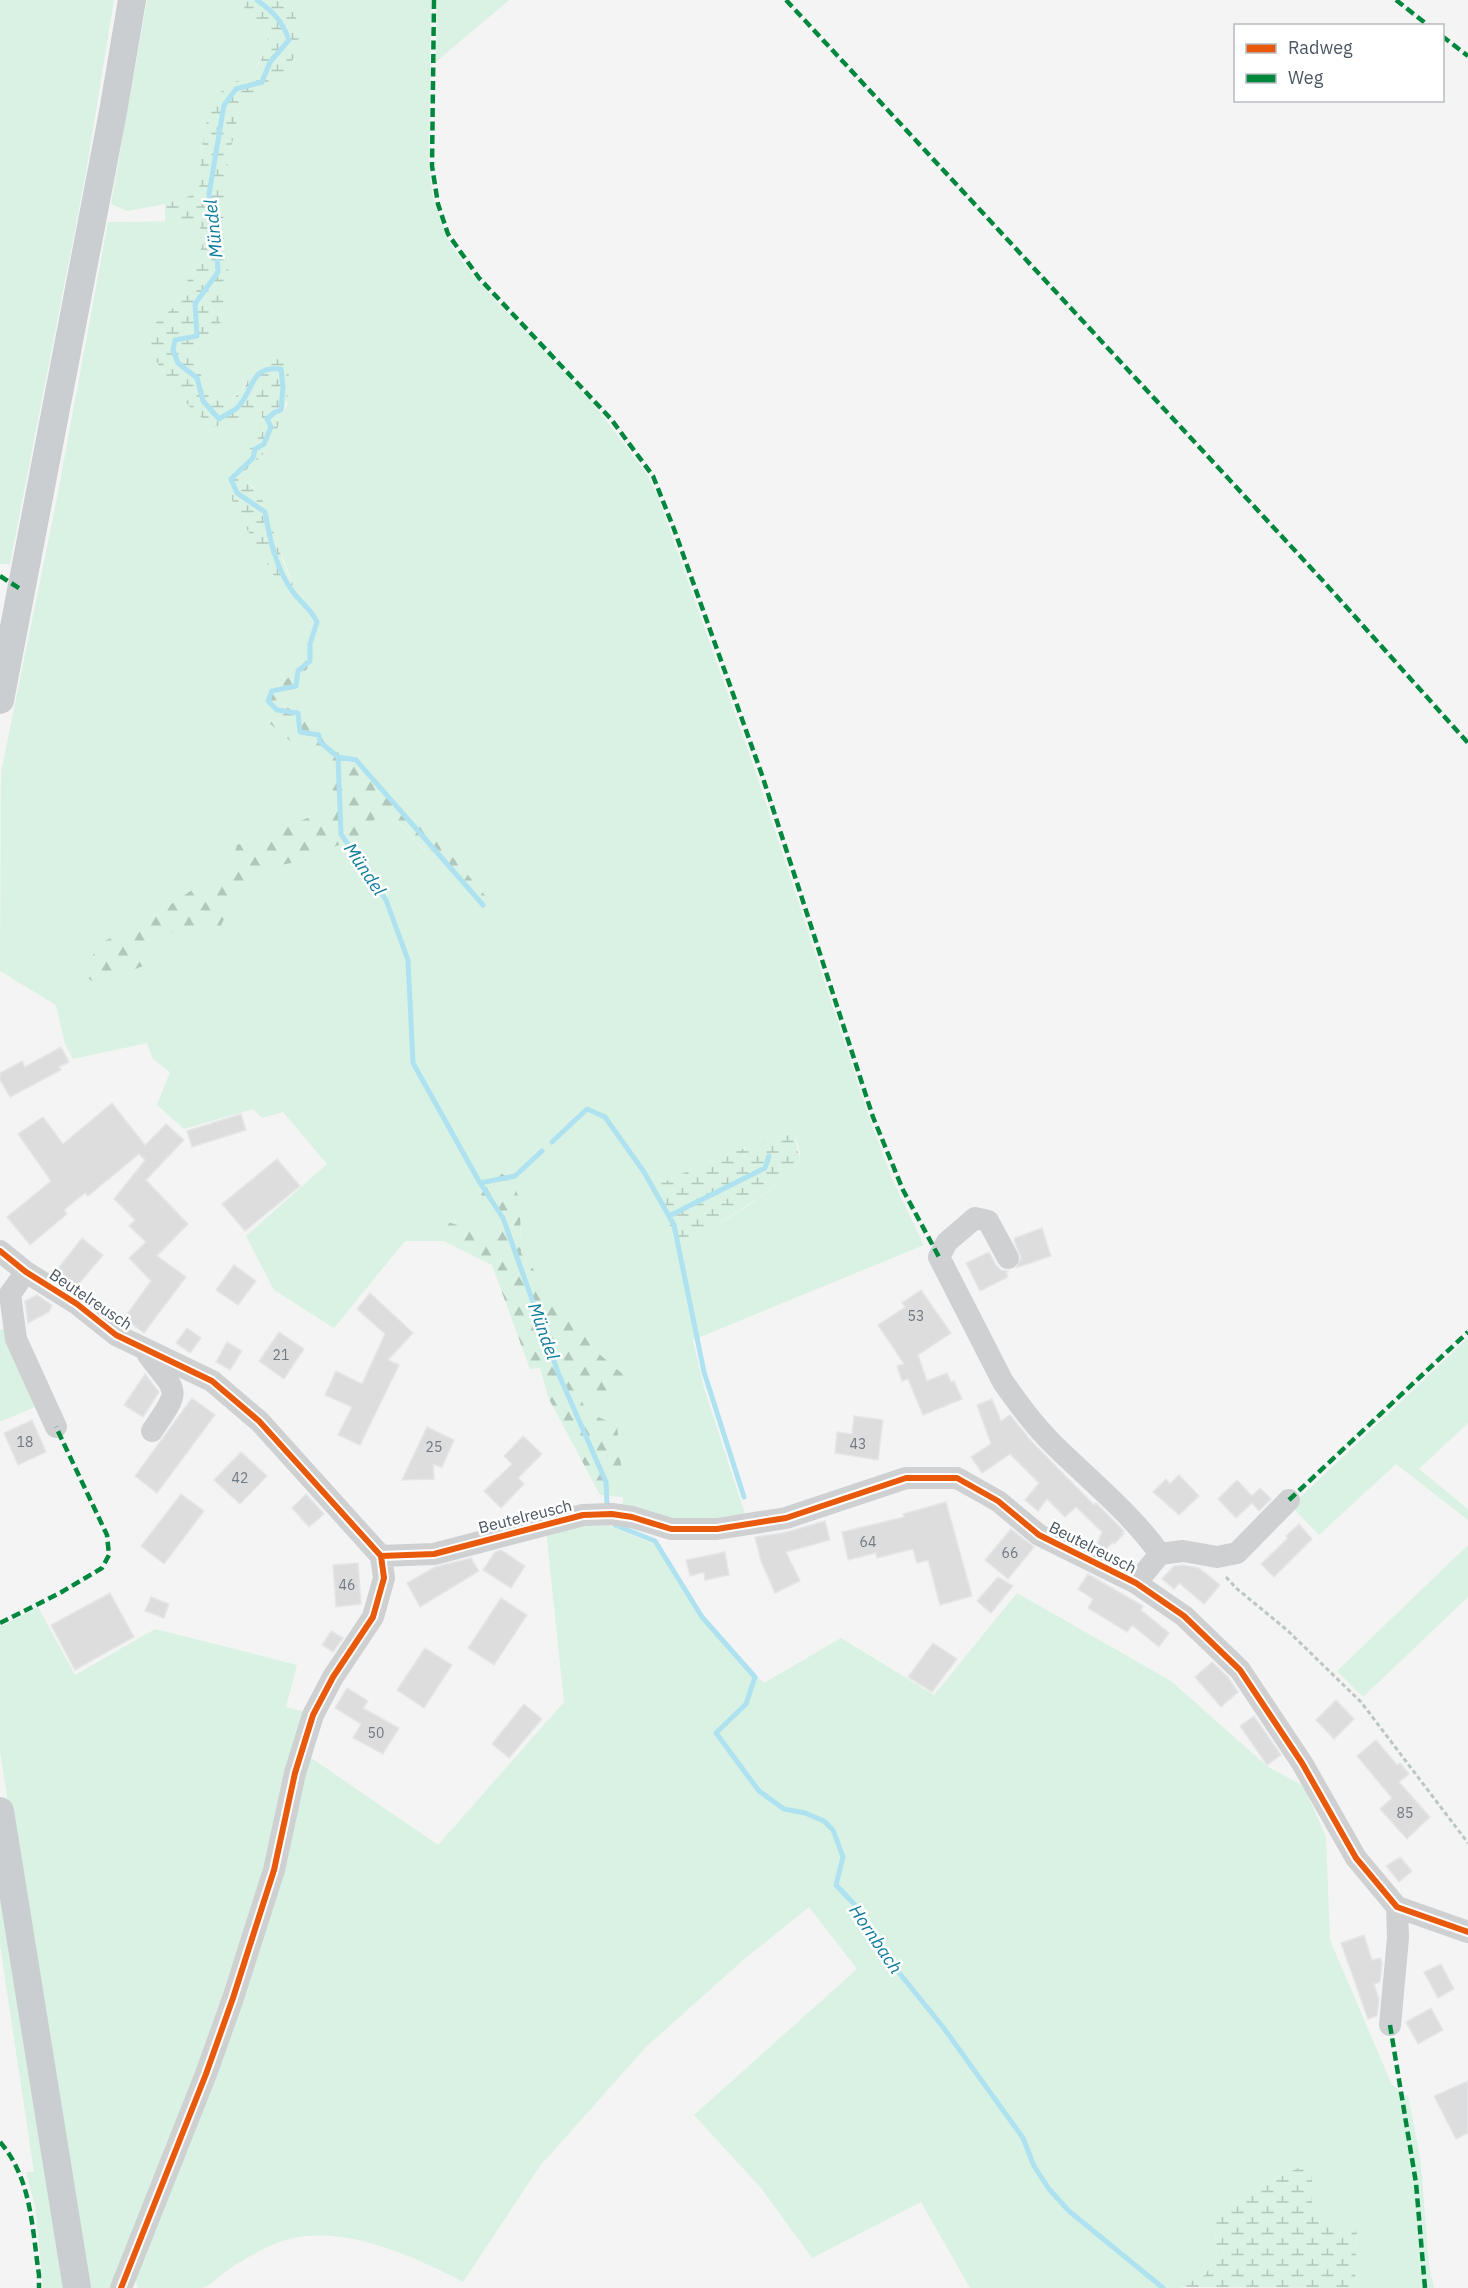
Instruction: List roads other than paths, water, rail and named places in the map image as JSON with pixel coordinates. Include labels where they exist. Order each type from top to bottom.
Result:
[{"type":"main road","points":[[0,700],[132,0]]},
{"type":"main road","points":[[0,1810],[77,2288]]},
{"type":"street","name":"Beutelreusch","points":[[1008,1258],[988,1221],[975,1218],[947,1242],[939,1257],[1003,1382],[1016,1400],[1050,1441],[1146,1535],[1160,1554]]},
{"type":"street","name":"Beutelreusch","points":[[0,1251],[26,1272],[77,1304],[116,1335],[212,1381],[260,1421],[381,1556],[434,1554],[583,1515],[632,1516],[671,1528],[717,1529],[786,1518],[906,1478],[957,1478],[998,1501],[1039,1535],[1136,1583],[1184,1616],[1240,1670],[1302,1763],[1356,1858],[1397,1907],[1468,1932]]},
{"type":"street","name":"Beutelreusch","points":[[26,1272],[10,1294],[16,1339],[56,1426]]},
{"type":"street","points":[[148,1351],[147,1354],[169,1380],[173,1392],[172,1401],[152,1431]]},
{"type":"street","name":"Beutelreusch","points":[[1136,1583],[1160,1554],[1183,1551],[1217,1557],[1237,1553],[1289,1500]]},
{"type":"street","points":[[122,2288],[206,2074],[233,1998],[274,1870],[295,1773],[313,1715],[333,1677],[373,1617],[384,1578],[381,1556]]},
{"type":"street","points":[[1390,2025],[1398,1938],[1397,1907]]},
{"type":"waterway","name":"Mündel","points":[[257,0],[276,17],[289,40],[270,62],[262,82],[236,89],[224,105],[209,194],[216,238],[218,272],[195,304],[197,336],[175,340],[173,350],[178,363],[197,378],[203,401],[219,419],[239,406],[258,374],[271,369],[281,369],[283,387],[281,410],[267,419],[271,427],[264,444],[255,449],[253,458],[231,479],[237,493],[265,512],[282,574],[317,622],[310,644],[310,661],[298,671],[296,686],[272,691],[268,701],[277,710],[298,713],[300,732],[319,735],[320,742],[338,757],[341,834],[386,900],[408,960],[413,1063],[480,1183],[503,1218],[559,1375],[606,1482],[607,1504]]},
{"type":"waterway","points":[[338,757],[356,760],[483,905]]},
{"type":"waterway","points":[[552,1142],[587,1109],[605,1117],[644,1172],[674,1225],[704,1372],[744,1497]]},
{"type":"waterway","points":[[480,1183],[515,1176],[542,1151]]},
{"type":"waterway","points":[[669,1216],[765,1168],[769,1156]]},
{"type":"waterway","name":"Hornbach","points":[[615,1525],[655,1541],[702,1617],[755,1677],[746,1704],[716,1733],[759,1791],[784,1809],[805,1813],[824,1821],[833,1830],[843,1857],[836,1885],[856,1906],[879,1948],[943,2027],[1023,2138],[1034,2166],[1049,2189],[1069,2211],[1163,2288]]}]
